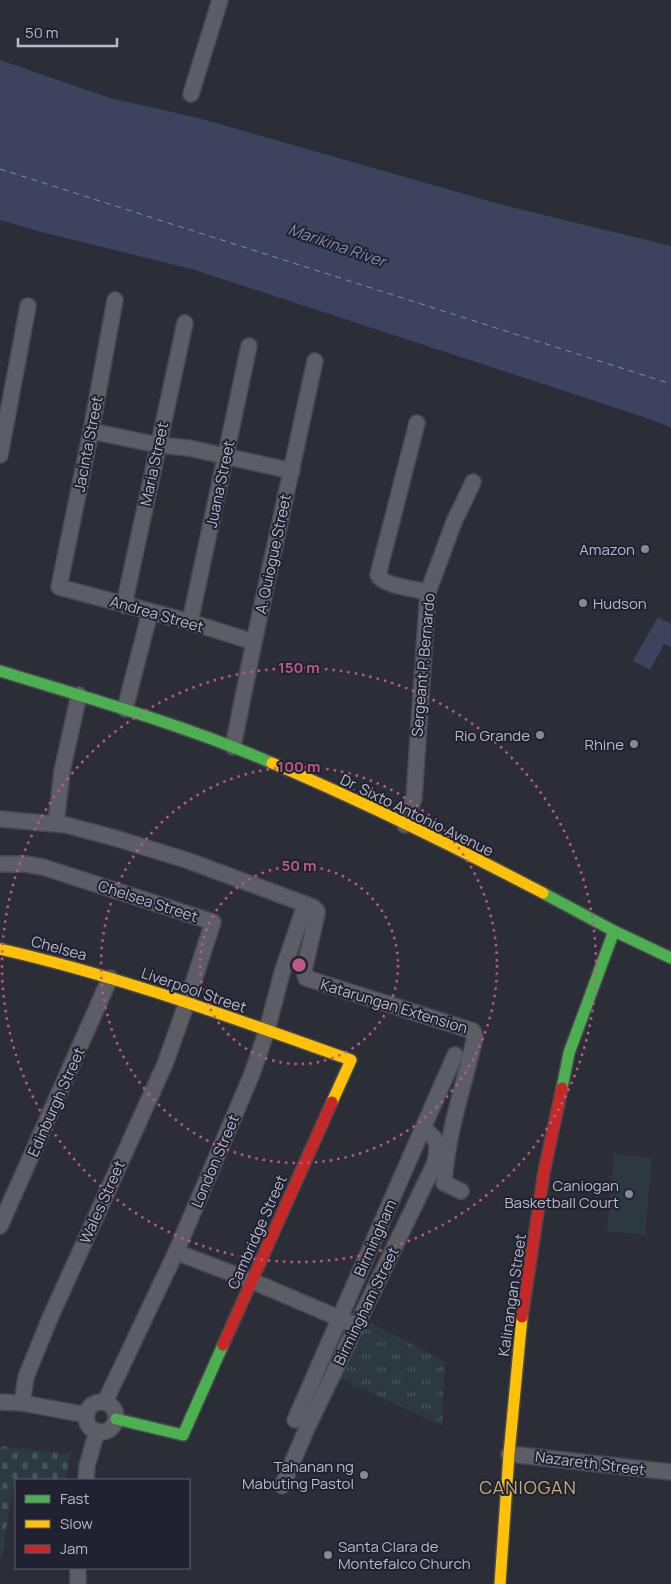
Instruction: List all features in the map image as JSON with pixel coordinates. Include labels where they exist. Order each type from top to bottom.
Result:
[{"type":"street","points":[[191,94],[220,0]]},
{"type":"street","name":"Jacinta Street","points":[[59,587],[91,431],[115,300]]},
{"type":"street","points":[[0,455],[28,306]]},
{"type":"street","name":"Maria Street","points":[[124,605],[185,323]]},
{"type":"street","name":"Juana Street","points":[[190,622],[249,346]]},
{"type":"street","name":"A. Quiogue Street","points":[[234,747],[254,642],[315,361]]},
{"type":"street","points":[[417,423],[378,575],[386,583],[428,592]]},
{"type":"street","points":[[91,431],[158,445],[188,448],[292,471]]},
{"type":"street","name":"Sergeant P. Bernardo","points":[[405,825],[414,798],[428,592],[454,522],[473,482]]},
{"type":"street","name":"Andrea Street","points":[[59,587],[190,622],[254,642]]},
{"type":"street","points":[[125,709],[150,612]]},
{"type":"street","name":"Dr. Sixto Antonio Avenue","points":[[0,671],[125,709],[234,747],[308,778],[499,870],[614,931],[671,958]]},
{"type":"street","points":[[0,819],[56,823],[62,771],[79,695]]},
{"type":"street","name":"Katarungan Extension","points":[[56,823],[115,838],[189,861],[313,907],[317,914],[304,970],[306,978],[473,1031],[474,1040],[451,1128],[444,1183],[461,1192]]},
{"type":"street","name":"Chelsea Street","points":[[0,864],[25,864],[43,867],[213,922],[187,1002]]},
{"type":"street","name":"London Street","points":[[87,1415],[93,1405],[104,1402],[176,1252],[252,1074],[267,1030],[282,973],[303,911]]},
{"type":"street","name":"Kalinangan Street","points":[[500,1584],[509,1454],[521,1325],[544,1172],[569,1053],[614,931]]},
{"type":"street","name":"Chelsea","points":[[0,949],[52,961],[110,978]]},
{"type":"street","name":"Liverpool Street","points":[[110,978],[267,1030]]},
{"type":"street","name":"Edinburgh Street","points":[[0,1226],[110,978]]},
{"type":"street","name":"Wales Street","points":[[22,1403],[26,1377],[32,1360],[165,1064],[187,1002]]},
{"type":"street","name":"Cambridge Street","points":[[116,1419],[183,1435],[351,1060],[267,1030]]},
{"type":"street","name":"Birmingham","points":[[302,1423],[340,1319],[455,1055]]},
{"type":"street","name":"Birmingham Street","points":[[282,1486],[302,1423],[357,1325],[435,1163],[438,1147],[433,1135],[423,1129]]},
{"type":"street","points":[[176,1252],[252,1281],[357,1325]]},
{"type":"street","points":[[0,1402],[22,1403],[87,1415],[89,1425],[97,1431],[107,1430],[115,1424],[116,1419],[112,1406],[104,1402]]},
{"type":"street","points":[[86,1479],[87,1466],[97,1431]]},
{"type":"street","name":"Nazareth Street","points":[[509,1454],[671,1472]]},
{"type":"green space","name":"Caniogan Basketball Court","points":[[614,1154],[652,1158],[645,1235],[607,1231]]},
{"type":"green space","points":[[363,1319],[445,1361],[442,1426],[341,1379]]},
{"type":"green space","points":[[0,1446],[70,1454],[66,1479],[15,1479],[15,1490],[13,1490],[0,1564]]},
{"type":"water","name":"Marikina River","points":[[0,60],[110,98],[198,118],[499,204],[671,246],[671,428],[653,420],[195,270],[0,220]]},
{"type":"water","points":[[658,617],[671,624],[671,647],[664,644],[650,670],[633,661]]},
{"type":"ferry route","points":[[0,169],[671,384]]},
{"type":"traffic: fast","points":[[0,671],[103,702],[239,749],[272,763]]},
{"type":"traffic: fast","points":[[543,893],[614,931],[671,958]]},
{"type":"traffic: fast","points":[[562,1088],[569,1053],[614,931]]},
{"type":"traffic: fast","points":[[116,1419],[183,1435],[223,1345]]},
{"type":"traffic: slow","points":[[272,763],[409,825],[543,893]]},
{"type":"traffic: slow","points":[[0,949],[133,985],[351,1060],[332,1102]]},
{"type":"traffic: slow","points":[[500,1584],[509,1454],[522,1317]]},
{"type":"traffic: jam","points":[[522,1317],[544,1172],[562,1088]]},
{"type":"traffic: jam","points":[[223,1345],[332,1102]]},
{"type":"place","name":"Amazon","points":[[645,549]]},
{"type":"place","name":"Hudson","points":[[583,603]]},
{"type":"place","name":"Rio Grande","points":[[540,735]]},
{"type":"place","name":"Rhine","points":[[634,744]]},
{"type":"place","name":"Caniogan Basketball Court","points":[[629,1194]]},
{"type":"place","name":"Tahanan ng Mabuting Pastol","points":[[364,1475]]},
{"type":"place","name":"Santa Clara de Montefalco Church","points":[[328,1555]]},
{"type":"district","name":"CANIOGAN","points":[[528,1487]]}]
